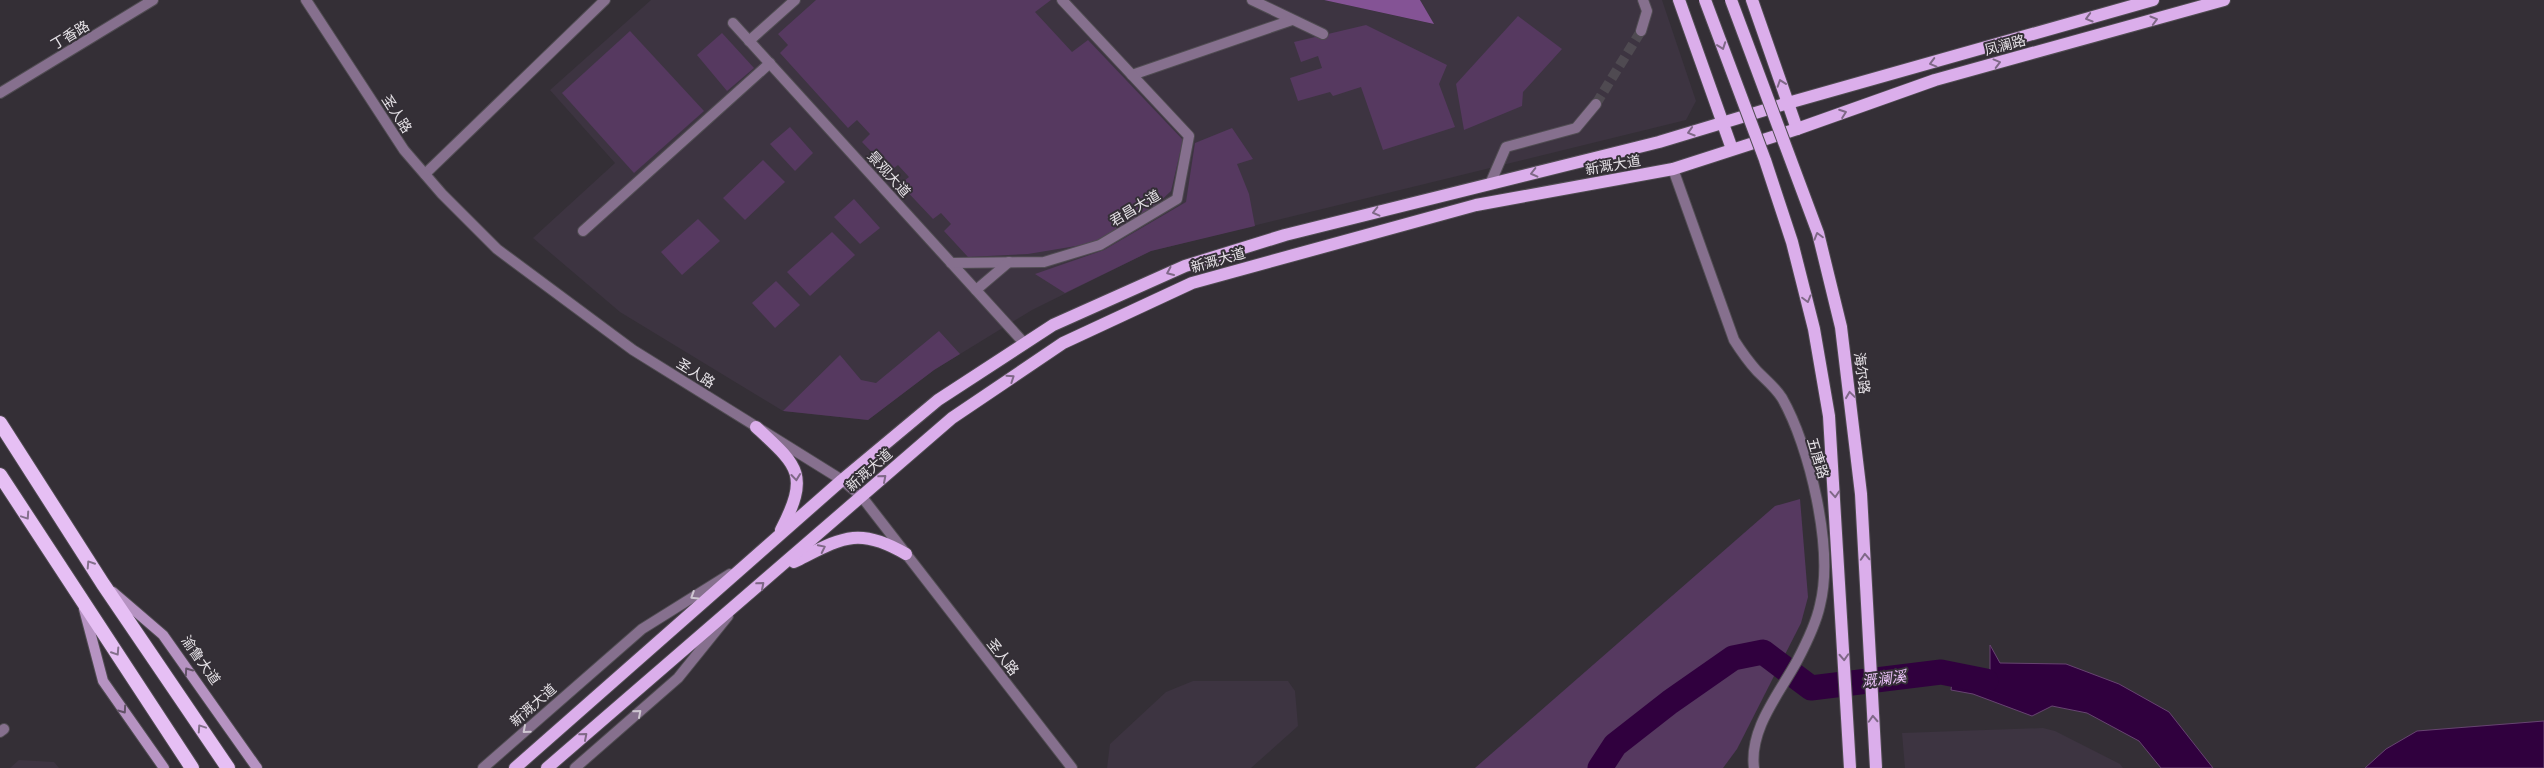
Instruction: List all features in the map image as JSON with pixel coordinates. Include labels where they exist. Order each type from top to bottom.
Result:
[{"type":"highway","name":"渝鲁大道","points":[[0,423],[104,584],[228,768]]},
{"type":"highway","points":[[0,475],[192,768]]},
{"type":"main road","points":[[1679,0],[1732,149]]},
{"type":"main road","points":[[1705,0],[1765,160],[1792,242],[1814,329],[1829,416],[1850,768]]},
{"type":"main road","name":"海尔路","points":[[1731,0],[1818,233],[1840,327],[1861,494],[1876,768]]},
{"type":"main road","points":[[1752,0],[1797,129]]},
{"type":"main road","name":"凤澜路","points":[[1788,103],[2153,0]]},
{"type":"main road","name":"凤澜路","points":[[1797,129],[1935,80],[2224,0]]},
{"type":"main road","name":"新溉大道","points":[[515,768],[842,480],[938,400],[1053,325],[1185,266],[1285,235],[1659,142],[1788,103]]},
{"type":"main road","name":"新溉大道","points":[[547,768],[737,606],[952,418],[1063,344],[1192,283],[1476,205],[1673,169],[1797,129]]},
{"type":"main road","points":[[756,427],[789,457],[797,474],[792,509],[778,536]]},
{"type":"main road","points":[[778,570],[837,541],[852,537],[880,541],[906,554]]},
{"type":"main road","name":"渝鲁大道","points":[[104,584],[163,635],[257,768]]},
{"type":"main road","points":[[82,600],[103,680],[164,768]]},
{"type":"street","name":"丁香路","points":[[0,93],[153,0]]},
{"type":"street","name":"圣人路","points":[[306,0],[404,150],[497,249],[633,350],[842,480],[862,497],[1072,768]]},
{"type":"street","points":[[425,174],[605,0]]},
{"type":"street","points":[[749,41],[795,0]]},
{"type":"street","name":"君昌大道","points":[[951,262],[1044,262],[1100,245],[1177,199],[1190,136],[1062,0]]},
{"type":"street","points":[[1252,0],[1323,34]]},
{"type":"street","points":[[1641,31],[1647,11],[1643,0]]},
{"type":"street","points":[[1132,75],[1292,20]]},
{"type":"street","name":"景观大道","points":[[733,23],[1025,344]]},
{"type":"street","points":[[583,231],[770,63]]},
{"type":"street","points":[[1490,184],[1506,147],[1576,128],[1596,104]]},
{"type":"street","name":"五唐路","points":[[1673,169],[1734,340],[1746,358],[1779,393],[1808,461],[1820,520],[1823,584],[1820,605],[1804,649],[1761,722],[1750,767]]},
{"type":"street","points":[[976,290],[1008,262]]},
{"type":"street","name":"新溉大道","points":[[483,768],[642,629],[750,561]]},
{"type":"street","name":"新溉大道","points":[[575,768],[678,678],[737,606]]},
{"type":"shaded area","points":[[651,0],[1324,0],[1433,24],[1420,0],[1662,0],[1696,101],[1686,120],[1151,251],[1032,310],[934,370],[868,420],[783,411],[620,312],[533,238],[615,163],[550,90]]},
{"type":"shaded area","points":[[816,0],[1051,0],[1035,12],[1072,52],[1088,40],[1183,140],[1171,191],[1155,206],[1100,242],[1028,254],[968,257],[944,231],[951,224],[941,213],[933,219],[900,184],[909,177],[898,165],[890,171],[862,142],[870,134],[857,120],[848,128],[780,53],[788,45],[778,34]]},
{"type":"shaded area","points":[[1324,0],[1420,0],[1434,24]]},
{"type":"shaded area","points":[[1518,16],[1562,49],[1523,92],[1522,106],[1464,130],[1456,84]]},
{"type":"shaded area","points":[[1366,25],[1447,65],[1439,84],[1455,127],[1383,150],[1361,87],[1333,96],[1330,92],[1298,101],[1290,78],[1322,68],[1318,56],[1301,62],[1294,42]]},
{"type":"shaded area","points":[[630,31],[704,111],[634,173],[562,93]]},
{"type":"shaded area","points":[[722,33],[754,68],[727,91],[697,55]]},
{"type":"shaded area","points":[[790,127],[813,153],[795,171],[770,144]]},
{"type":"shaded area","points":[[1232,128],[1253,159],[1237,164],[1249,194],[1255,226],[1151,251],[1065,293],[1035,274],[1104,250],[1186,202],[1195,143]]},
{"type":"shaded area","points":[[763,160],[785,182],[745,220],[723,198]]},
{"type":"shaded area","points":[[854,199],[880,228],[860,244],[834,217]]},
{"type":"shaded area","points":[[698,219],[720,241],[682,275],[661,252]]},
{"type":"shaded area","points":[[832,232],[855,255],[810,296],[787,272]]},
{"type":"shaded area","points":[[776,281],[800,305],[775,328],[752,303]]},
{"type":"shaded area","points":[[939,331],[960,354],[934,370],[868,420],[783,411],[840,355],[861,380],[876,383]]},
{"type":"shaded area","points":[[1800,499],[1808,597],[1801,623],[1737,749],[1723,768],[1475,768],[1775,506]]},
{"type":"shaded area","points":[[1990,645],[2000,663],[2066,664],[2119,684],[2169,712],[2213,768],[2161,768],[2139,741],[2087,713],[2052,706],[2032,716],[1973,694],[1951,690],[1954,666],[1990,671]]},
{"type":"shaded area","points":[[1193,681],[1288,681],[1295,691],[1298,726],[1251,768],[1107,768],[1110,744],[1166,692]]},
{"type":"shaded area","points":[[2544,721],[2544,768],[2365,768],[2386,749],[2417,731]]},
{"type":"shaded area","points":[[2043,728],[2055,731],[2120,764],[2123,768],[1905,768],[1902,733]]},
{"type":"shaded area","points":[[19,760],[54,762],[59,768],[10,768]]},
{"type":"waterway","name":"溉澜溪","points":[[1600,768],[1615,745],[1670,702],[1733,658],[1763,652],[1811,688],[1941,672],[1986,681]]},
{"type":"tunnel","points":[[1596,104],[1641,31]]}]
